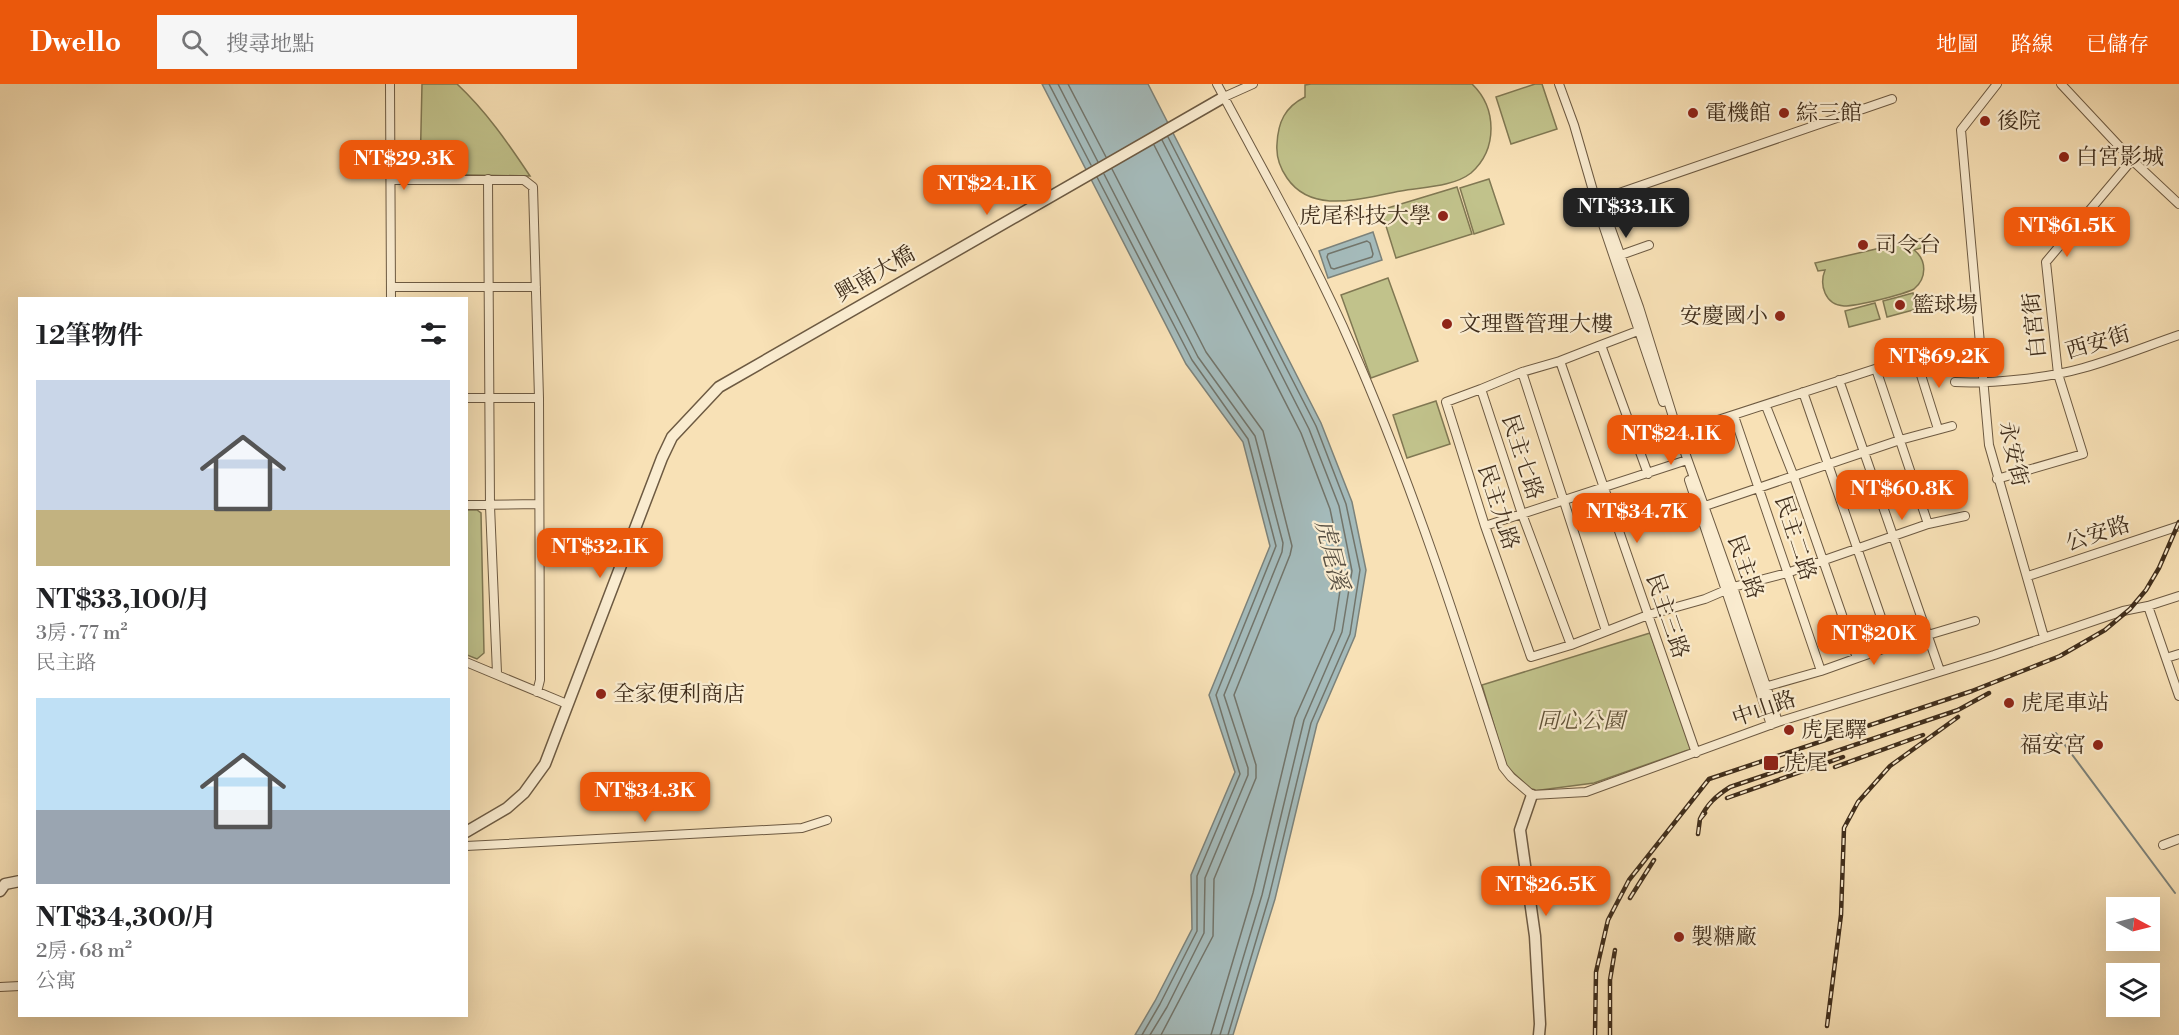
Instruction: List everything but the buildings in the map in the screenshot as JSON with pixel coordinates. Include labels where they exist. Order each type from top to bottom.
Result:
[{"type":"street","points":[[390,84],[391,297]]},
{"type":"street","points":[[1217,84],[1324,285],[1353,348],[1390,441],[1461,637],[1503,767],[1532,795],[1520,830],[1535,936],[1539,1035]]},
{"type":"street","points":[[1224,97],[1253,84]]},
{"type":"street","name":"民主路","points":[[1559,84],[1574,125],[1596,201],[1606,214],[1617,257],[1678,433],[1685,461],[1705,506],[1774,724]]},
{"type":"street","name":"永安街","points":[[1997,84],[1961,130],[1989,446],[2044,637]]},
{"type":"street","points":[[2061,84],[2132,160],[2179,204]]},
{"type":"street","name":"興南大橋","points":[[468,831],[507,808],[524,793],[545,764],[672,437],[718,387],[1224,97]]},
{"type":"street","points":[[1596,201],[1892,99]]},
{"type":"street","name":"白宮街","points":[[1997,479],[2083,454],[2058,374],[2046,262],[2132,160]]},
{"type":"street","points":[[488,179],[490,506],[497,673]]},
{"type":"street","points":[[391,180],[524,180],[533,187],[539,398],[540,680],[537,692]]},
{"type":"street","points":[[1617,257],[1648,245]]},
{"type":"street","points":[[391,287],[536,287]]},
{"type":"street","points":[[1481,389],[1642,329],[1730,588]]},
{"type":"street","name":"西安街","points":[[1955,382],[1983,383],[2058,374],[2083,368],[2179,335]]},
{"type":"street","points":[[1601,345],[1648,474]]},
{"type":"street","points":[[1678,433],[1915,356],[1938,429]]},
{"type":"street","name":"民主三路","points":[[1560,361],[1696,753]]},
{"type":"street","points":[[1876,369],[1928,524]]},
{"type":"street","points":[[1522,372],[1606,631]]},
{"type":"street","points":[[1839,380],[1940,671]]},
{"type":"street","name":"民主七路","points":[[1481,389],[1522,514],[1571,645]]},
{"type":"street","name":"民主九路","points":[[1481,389],[1446,402],[1485,526],[1531,657],[1571,645]]},
{"type":"street","points":[[1803,392],[1891,646]]},
{"type":"street","points":[[468,398],[539,398]]},
{"type":"street","points":[[1766,405],[1794,477],[1857,658]]},
{"type":"street","name":"民主二路","points":[[1734,416],[1821,671]]},
{"type":"street","points":[[1705,506],[1900,440],[1952,426]]},
{"type":"street","points":[[1485,526],[1685,461]]},
{"type":"street","points":[[468,506],[538,504]]},
{"type":"street","points":[[1571,645],[1648,615],[1705,599],[1730,588],[1787,573],[1928,524],[1965,516]]},
{"type":"street","name":"公安路","points":[[2028,576],[2179,526]]},
{"type":"street","name":"中山路","points":[[1532,795],[1586,792],[1774,724],[1994,655],[2123,611],[2179,596]]},
{"type":"street","points":[[2148,606],[2179,696]]},
{"type":"street","points":[[1762,688],[1976,621]]},
{"type":"street","points":[[2166,658],[2179,654]]},
{"type":"street","points":[[468,663],[567,704]]},
{"type":"street","points":[[468,846],[802,828],[827,820]]},
{"type":"street","points":[[2163,844],[2179,840]]},
{"type":"street","points":[[0,891],[6,884],[18,881]]},
{"type":"street","points":[[0,987],[18,986]]},
{"type":"green space","points":[[422,84],[457,84],[487,116],[530,176],[420,174]]},
{"type":"green space","points":[[1472,84],[1480,94],[1490,116],[1490,141],[1480,163],[1471,173],[1447,184],[1356,200],[1325,200],[1311,197],[1298,190],[1287,178],[1279,162],[1277,148],[1279,129],[1284,116],[1292,105],[1305,97],[1305,85]]},
{"type":"green space","points":[[1535,84],[1542,84],[1557,129],[1511,144],[1496,97]]},
{"type":"green space","points":[[1489,179],[1504,224],[1474,234],[1460,188]]},
{"type":"green space","points":[[1457,187],[1472,234],[1396,258],[1381,210]]},
{"type":"green space","points":[[1924,238],[1925,247],[1914,250],[1921,259],[1924,269],[1921,280],[1914,289],[1879,300],[1844,306],[1832,302],[1825,293],[1823,276],[1825,270],[1818,271],[1815,263]]},
{"type":"green space","points":[[1388,278],[1418,361],[1371,378],[1341,295]]},
{"type":"green space","name":"籃球場","points":[[1913,293],[1917,309],[1887,317],[1883,301]]},
{"type":"green space","name":"籃球場","points":[[1875,303],[1880,319],[1849,327],[1845,311]]},
{"type":"green space","points":[[1436,401],[1450,444],[1407,458],[1393,415]]},
{"type":"green space","points":[[468,510],[477,510],[481,513],[484,653],[477,659],[468,655]]},
{"type":"green space","name":"同心公園","points":[[1650,633],[1691,749],[1594,783],[1533,791],[1506,766],[1482,685]]},
{"type":"water","name":"虎尾溪","points":[[1042,84],[1148,84],[1321,423],[1352,502],[1366,570],[1355,636],[1317,724],[1275,899],[1233,1035],[1135,1035],[1192,929],[1191,875],[1235,772],[1209,695],[1270,546],[1243,442],[1186,364]]},
{"type":"water","points":[[1373,232],[1382,260],[1328,278],[1319,251]]},
{"type":"waterway","points":[[2056,733],[2175,893]]},
{"type":"railway","points":[[1595,1035],[1596,972],[1608,920],[1629,880],[1709,779],[1972,691],[2060,656],[2105,630],[2130,609],[2146,590],[2159,568],[2179,522]]},
{"type":"railway","points":[[1700,819],[1712,801],[1730,787],[1958,710],[1989,693]]},
{"type":"railway","points":[[1827,1026],[1841,915],[1844,828],[1858,802],[1890,766],[1958,717]]},
{"type":"railway","points":[[1835,767],[1923,735]]},
{"type":"railway","points":[[1727,798],[1843,757]]},
{"type":"railway","points":[[1698,834],[1700,819],[1705,813]]},
{"type":"railway","points":[[1630,898],[1654,860]]},
{"type":"railway","points":[[1610,1035],[1610,980],[1615,950]]},
{"type":"place","name":"電機館","points":[[1693,113]]},
{"type":"place","name":"綜三館","points":[[1784,113]]},
{"type":"place","name":"後院","points":[[1985,121]]},
{"type":"place","name":"白宮影城","points":[[2064,157]]},
{"type":"place","name":"虎尾科技大學","points":[[1443,216]]},
{"type":"place","name":"司令台","points":[[1863,245]]},
{"type":"place","name":"籃球場","points":[[1900,305]]},
{"type":"place","name":"安慶國小","points":[[1780,316]]},
{"type":"place","name":"文理暨管理大樓","points":[[1447,324]]},
{"type":"place","name":"全家便利商店","points":[[601,694]]},
{"type":"place","name":"虎尾車站","points":[[2009,703]]},
{"type":"place","name":"虎尾驛","points":[[1789,730]]},
{"type":"place","name":"福安宮","points":[[2098,745]]},
{"type":"place","name":"虎尾","points":[[1771,763]]},
{"type":"place","name":"製糖廠","points":[[1679,937]]}]
